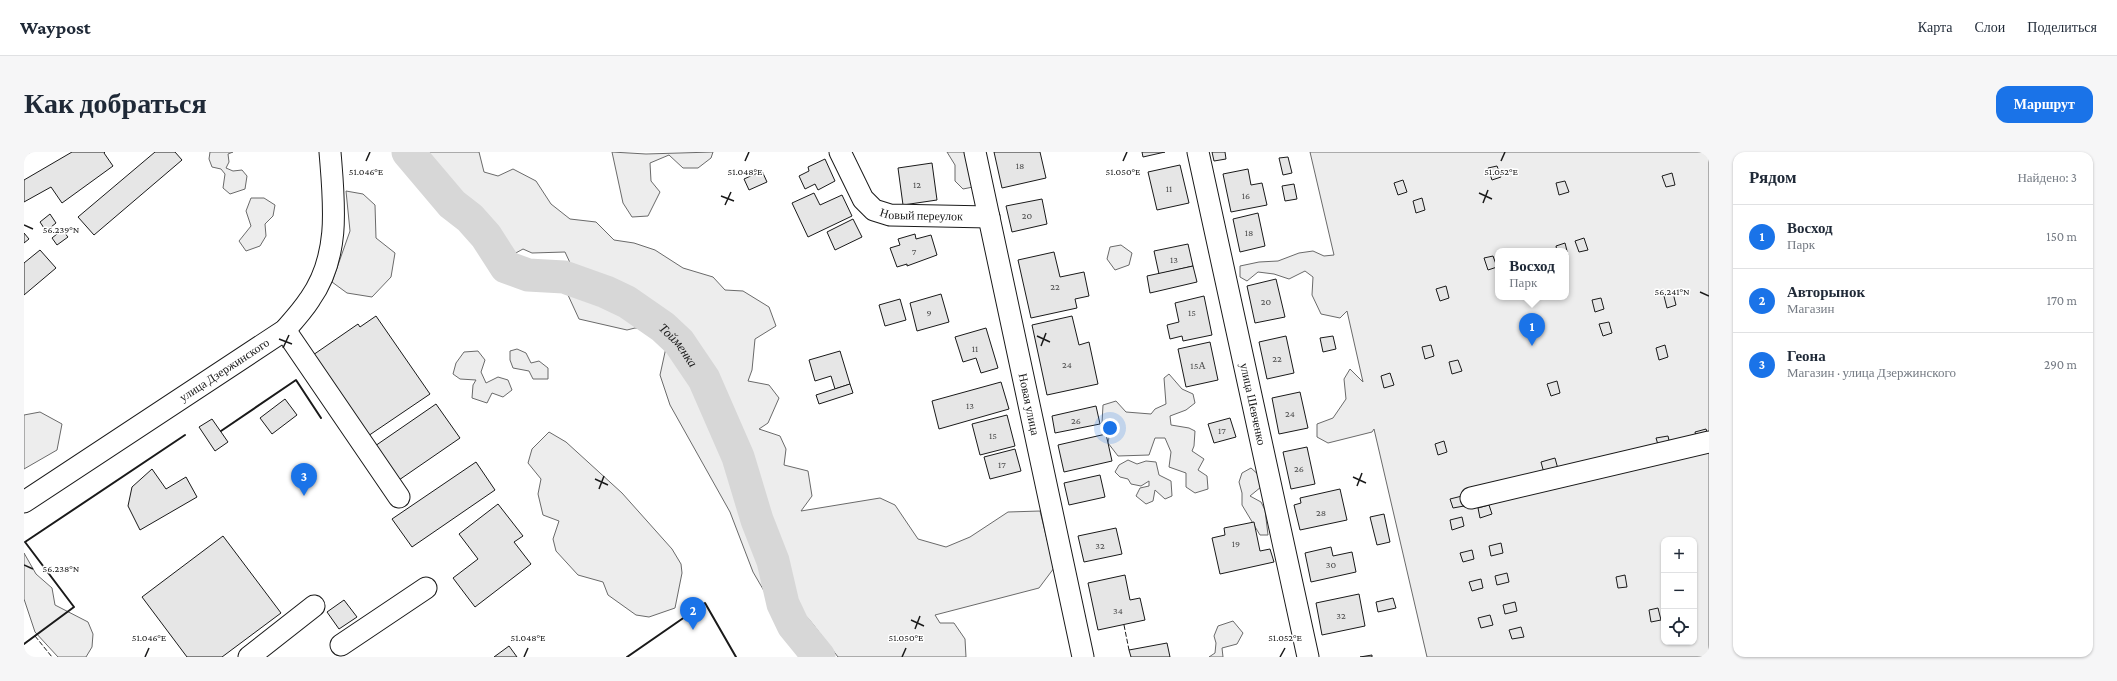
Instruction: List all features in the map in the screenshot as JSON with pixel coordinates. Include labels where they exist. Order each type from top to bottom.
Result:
[{"type":"street","name":"улица Дзержинского","points":[[24,502],[285,330],[311,298],[322,278],[330,253],[335,228],[330,152]]},
{"type":"street","name":"Новый переулок","points":[[840,152],[863,199],[874,210],[890,215],[989,217]]},
{"type":"street","name":"Новая улица","points":[[975,152],[1083,657]]},
{"type":"street","name":"улица Шевченко","points":[[1198,152],[1308,657]]},
{"type":"street","points":[[285,330],[399,497]]},
{"type":"street","points":[[1471,498],[1709,442]]},
{"type":"street","points":[[341,645],[426,588]]},
{"type":"street","points":[[250,657],[314,606]]},
{"type":"shaded area","points":[[210,152],[233,152],[228,154],[229,162],[226,168],[233,171],[242,170],[247,176],[245,189],[230,194],[223,188],[225,174],[221,169],[212,167],[209,159]]},
{"type":"shaded area","points":[[426,152],[479,152],[484,172],[498,176],[513,169],[536,181],[551,204],[570,219],[596,222],[614,240],[634,243],[655,250],[683,268],[713,277],[725,290],[743,291],[769,307],[776,326],[755,339],[752,370],[748,381],[769,385],[779,398],[768,423],[759,429],[780,436],[786,449],[784,465],[808,471],[812,496],[801,511],[880,498],[895,505],[918,539],[946,547],[970,537],[1008,512],[1040,511],[1054,568],[1039,588],[935,615],[940,623],[954,623],[965,639],[966,657],[838,657],[812,623],[789,597],[767,596],[753,572],[730,512],[670,405],[660,375],[667,343],[663,334],[654,329],[635,328],[627,330],[579,319],[562,282],[572,267],[565,252],[532,253],[523,249],[514,254],[495,248],[484,229],[447,198],[434,178],[430,159]]},
{"type":"shaded area","points":[[612,152],[646,154],[713,152],[711,158],[698,168],[683,168],[669,155],[650,163],[651,181],[660,192],[648,216],[632,217],[623,203]]},
{"type":"shaded area","points":[[947,152],[964,152],[971,162],[973,187],[963,189],[955,181],[955,165]]},
{"type":"shaded area","points":[[1310,152],[1709,152],[1709,657],[1427,657],[1374,429],[1372,432],[1328,443],[1317,437],[1317,424],[1333,418],[1346,399],[1344,379],[1350,369],[1363,382],[1347,311],[1340,318],[1321,314],[1312,295],[1313,277],[1305,271],[1289,279],[1274,274],[1258,272],[1247,281],[1240,277],[1240,266],[1259,262],[1278,261],[1299,253],[1313,251],[1324,256],[1334,255]]},
{"type":"shaded area","points":[[346,191],[363,194],[375,205],[376,238],[395,253],[391,277],[372,297],[347,293],[332,282],[350,231]]},
{"type":"shaded area","points":[[251,198],[264,198],[275,205],[273,216],[265,224],[266,236],[260,246],[246,251],[239,241],[251,226],[246,211]]},
{"type":"shaded area","points":[[1121,245],[1132,253],[1129,265],[1115,270],[1107,259],[1110,247]]},
{"type":"shaded area","points":[[517,349],[526,353],[531,363],[539,361],[548,368],[548,379],[533,379],[529,371],[513,368],[510,360],[510,351]]},
{"type":"shaded area","points":[[478,351],[485,360],[481,372],[486,383],[498,377],[508,380],[512,390],[503,397],[492,393],[487,403],[472,398],[473,385],[476,380],[460,379],[453,374],[456,363],[464,352]]},
{"type":"shaded area","points":[[1169,374],[1182,389],[1193,394],[1195,403],[1186,410],[1170,416],[1171,425],[1189,428],[1195,431],[1194,446],[1192,451],[1204,459],[1198,470],[1207,476],[1208,489],[1195,493],[1186,487],[1186,473],[1169,467],[1171,452],[1165,438],[1155,438],[1149,455],[1118,456],[1108,443],[1110,431],[1102,423],[1103,405],[1116,401],[1126,412],[1151,414],[1155,409],[1166,404],[1164,378]]},
{"type":"shaded area","points":[[40,412],[62,424],[57,450],[24,469],[24,415]]},
{"type":"shaded area","points":[[549,432],[566,442],[622,493],[672,549],[681,564],[682,573],[675,608],[649,617],[636,615],[608,595],[603,582],[578,575],[556,551],[553,539],[559,521],[543,515],[538,494],[541,479],[528,463],[532,449]]},
{"type":"shaded area","points":[[1128,460],[1137,464],[1146,461],[1156,462],[1159,475],[1171,481],[1172,496],[1165,499],[1155,490],[1153,501],[1146,504],[1136,496],[1140,488],[1149,486],[1149,481],[1141,486],[1131,484],[1128,479],[1120,477],[1115,472],[1119,465]]},
{"type":"shaded area","points":[[1251,468],[1261,477],[1261,487],[1250,496],[1261,502],[1265,510],[1268,535],[1260,535],[1242,505],[1242,493],[1239,482],[1242,473]]},
{"type":"shaded area","points":[[24,553],[36,574],[52,588],[55,605],[88,622],[93,634],[92,647],[86,657],[58,657],[35,632],[24,599]]},
{"type":"shaded area","points":[[1233,621],[1243,633],[1237,644],[1222,648],[1223,657],[1209,657],[1215,653],[1216,643],[1214,636],[1218,626]]},
{"type":"building","points":[[24,152],[31,152],[24,156]]},
{"type":"building","points":[[72,152],[105,152],[104,153],[113,166],[62,203],[51,187],[24,202],[24,180]]},
{"type":"building","points":[[155,152],[175,152],[182,160],[94,235],[78,217]]},
{"type":"building","points":[[994,152],[1040,152],[1046,178],[1002,188]]},
{"type":"building","points":[[1142,152],[1165,152],[1143,157]]},
{"type":"building","points":[[1212,152],[1225,152],[1226,159],[1214,161]]},
{"type":"building","points":[[1288,157],[1292,173],[1283,175],[1279,158]]},
{"type":"building","points":[[825,159],[835,181],[818,190],[815,184],[805,189],[799,176],[809,171],[808,167]]},
{"type":"building","points":[[932,163],[937,200],[903,205],[898,168]]},
{"type":"building","points":[[1180,165],[1189,203],[1157,210],[1148,172]]},
{"type":"building","points":[[1497,166],[1501,177],[1492,180],[1488,168]]},
{"type":"building","points":[[1248,169],[1251,185],[1262,183],[1267,205],[1231,212],[1223,174]]},
{"type":"building","points":[[762,171],[767,182],[749,190],[744,179]]},
{"type":"building","points":[[1672,173],[1675,185],[1666,187],[1662,176]]},
{"type":"building","points":[[1403,180],[1407,192],[1398,195],[1394,183]]},
{"type":"building","points":[[1565,181],[1569,192],[1559,195],[1556,183]]},
{"type":"building","points":[[1294,184],[1297,199],[1285,201],[1282,186]]},
{"type":"building","points":[[814,193],[820,205],[842,195],[852,216],[808,237],[792,203]]},
{"type":"building","points":[[1422,198],[1425,210],[1416,213],[1413,201]]},
{"type":"building","points":[[1042,199],[1047,224],[1012,232],[1006,206]]},
{"type":"building","points":[[1258,213],[1265,246],[1240,252],[1233,219]]},
{"type":"building","points":[[50,214],[56,223],[46,231],[40,222]]},
{"type":"building","points":[[853,219],[862,237],[835,250],[827,232]]},
{"type":"building","points":[[62,230],[68,237],[57,245],[52,238]]},
{"type":"building","points":[[24,233],[29,239],[24,243]]},
{"type":"building","points":[[915,234],[916,239],[931,235],[937,255],[907,266],[907,264],[897,267],[890,248],[900,245],[898,239]]},
{"type":"building","points":[[1584,238],[1588,250],[1579,252],[1575,241]]},
{"type":"building","points":[[1565,243],[1566,248],[1556,248],[1556,246]]},
{"type":"building","points":[[1188,244],[1193,266],[1159,274],[1154,251]]},
{"type":"building","points":[[40,250],[56,268],[24,295],[24,263]]},
{"type":"building","points":[[1054,252],[1060,277],[1084,272],[1089,296],[1075,299],[1077,308],[1031,318],[1018,260]]},
{"type":"building","points":[[1493,256],[1495,268],[1488,270],[1484,258]]},
{"type":"building","points":[[1193,266],[1197,282],[1150,293],[1147,276]]},
{"type":"building","points":[[1276,279],[1285,317],[1255,323],[1247,286]]},
{"type":"building","points":[[1446,286],[1449,298],[1440,301],[1436,289]]},
{"type":"building","points":[[1673,293],[1676,305],[1667,308],[1664,296]]},
{"type":"building","points":[[941,294],[949,322],[917,331],[910,303]]},
{"type":"building","points":[[1204,296],[1212,335],[1183,341],[1182,336],[1170,339],[1167,325],[1179,322],[1175,303]]},
{"type":"building","points":[[1601,298],[1604,309],[1595,312],[1592,300]]},
{"type":"building","points":[[900,299],[906,320],[885,326],[879,305]]},
{"type":"building","points":[[376,316],[430,394],[368,436],[313,355],[358,324],[360,327]]},
{"type":"building","points":[[1072,316],[1079,345],[1089,342],[1098,384],[1047,395],[1032,325]]},
{"type":"building","points":[[1609,322],[1612,333],[1603,336],[1599,324]]},
{"type":"building","points":[[986,328],[998,368],[981,373],[976,358],[963,362],[955,337]]},
{"type":"building","points":[[1286,336],[1294,373],[1267,379],[1259,342]]},
{"type":"building","points":[[1333,336],[1336,349],[1323,352],[1320,338]]},
{"type":"building","points":[[1210,342],[1218,380],[1186,387],[1178,349]]},
{"type":"building","points":[[1431,345],[1434,356],[1425,359],[1422,347]]},
{"type":"building","points":[[1665,345],[1668,357],[1659,360],[1656,348]]},
{"type":"building","points":[[840,351],[850,384],[835,389],[831,376],[815,381],[809,360]]},
{"type":"building","points":[[1458,360],[1462,371],[1452,374],[1449,362]]},
{"type":"building","points":[[1390,373],[1394,385],[1384,388],[1381,376]]},
{"type":"building","points":[[1557,381],[1560,393],[1551,396],[1547,384]]},
{"type":"building","points":[[1001,382],[1009,409],[939,429],[932,401]]},
{"type":"building","points":[[850,384],[853,393],[819,404],[816,395]]},
{"type":"building","points":[[1300,392],[1308,428],[1279,434],[1272,398]]},
{"type":"building","points":[[285,399],[297,415],[272,434],[260,418]]},
{"type":"building","points":[[436,404],[460,438],[399,480],[375,446]]},
{"type":"building","points":[[1096,406],[1100,424],[1055,433],[1052,416]]},
{"type":"building","points":[[1007,415],[1015,446],[980,455],[972,424]]},
{"type":"building","points":[[1230,418],[1236,437],[1214,443],[1208,424]]},
{"type":"building","points":[[212,419],[228,442],[215,451],[199,427]]},
{"type":"building","points":[[1706,429],[1709,438],[1697,441],[1695,432]]},
{"type":"building","points":[[1106,434],[1112,461],[1064,472],[1058,445]]},
{"type":"building","points":[[1668,436],[1670,445],[1659,448],[1656,438]]},
{"type":"building","points":[[1444,441],[1447,452],[1438,455],[1435,444]]},
{"type":"building","points":[[1307,447],[1315,484],[1291,489],[1283,452]]},
{"type":"building","points":[[1015,449],[1021,471],[990,479],[984,457]]},
{"type":"building","points":[[1555,458],[1558,469],[1544,473],[1541,462]]},
{"type":"building","points":[[476,462],[495,490],[412,547],[392,519]]},
{"type":"building","points":[[152,469],[166,489],[186,477],[197,497],[140,530],[128,506],[132,487]]},
{"type":"building","points":[[1100,475],[1105,497],[1069,505],[1064,483]]},
{"type":"building","points":[[1340,489],[1347,520],[1300,530],[1294,505],[1301,503],[1300,498]]},
{"type":"building","points":[[1462,496],[1464,506],[1453,508],[1450,499]]},
{"type":"building","points":[[498,504],[523,536],[514,542],[531,564],[475,607],[453,578],[478,559],[459,534]]},
{"type":"building","points":[[1489,505],[1492,514],[1480,518],[1478,508]]},
{"type":"building","points":[[1384,514],[1390,542],[1377,545],[1370,517]]},
{"type":"building","points":[[1462,517],[1464,526],[1452,530],[1450,520]]},
{"type":"building","points":[[1254,522],[1260,551],[1270,549],[1274,562],[1220,574],[1212,538],[1225,535],[1224,528]]},
{"type":"building","points":[[1116,528],[1122,554],[1084,562],[1078,536]]},
{"type":"building","points":[[223,536],[281,613],[222,657],[187,657],[142,597]]},
{"type":"building","points":[[1501,543],[1503,553],[1491,556],[1489,546]]},
{"type":"building","points":[[1331,547],[1333,556],[1352,552],[1356,572],[1311,582],[1305,553]]},
{"type":"building","points":[[1472,550],[1474,559],[1463,562],[1460,553]]},
{"type":"building","points":[[1507,573],[1509,582],[1497,585],[1495,576]]},
{"type":"building","points":[[1125,575],[1130,600],[1140,598],[1145,620],[1098,630],[1088,583]]},
{"type":"building","points":[[1625,575],[1627,587],[1618,588],[1616,577]]},
{"type":"building","points":[[1481,579],[1483,588],[1472,591],[1469,582]]},
{"type":"building","points":[[1359,594],[1365,626],[1322,635],[1316,603]]},
{"type":"building","points":[[1393,598],[1396,608],[1378,612],[1376,602]]},
{"type":"building","points":[[344,600],[357,617],[339,629],[327,612]]},
{"type":"building","points":[[1515,602],[1517,611],[1505,614],[1503,605]]},
{"type":"building","points":[[1658,608],[1661,620],[1651,622],[1649,610]]},
{"type":"building","points":[[1490,615],[1493,625],[1481,628],[1478,618]]},
{"type":"building","points":[[1521,627],[1524,637],[1512,639],[1509,630]]},
{"type":"building","points":[[1167,643],[1170,657],[1131,657],[1129,650]]},
{"type":"building","points":[[509,646],[517,657],[494,657]]},
{"type":"building","points":[[1372,655],[1372,657],[1360,657]]},
{"type":"waterway","name":"Тойменка","points":[[408,152],[452,204],[470,218],[486,236],[506,267],[528,275],[564,277],[606,292],[627,302],[663,327],[679,342],[704,379],[738,457],[757,520],[773,561],[783,604],[793,625],[819,657]]},
{"type":"fence","points":[[1124,625],[1129,650]]},
{"type":"fence","points":[[35,636],[52,657]]},
{"type":"wall","points":[[221,431],[296,380],[321,418]]},
{"type":"wall","points":[[24,644],[74,607],[25,542],[185,435]]},
{"type":"wall","points":[[627,657],[705,603],[736,657]]},
{"type":"place","name":"Восход","points":[[1532,346]]},
{"type":"place","name":"Геона","points":[[304,496]]},
{"type":"place","name":"Авторынок","points":[[693,630]]}]
